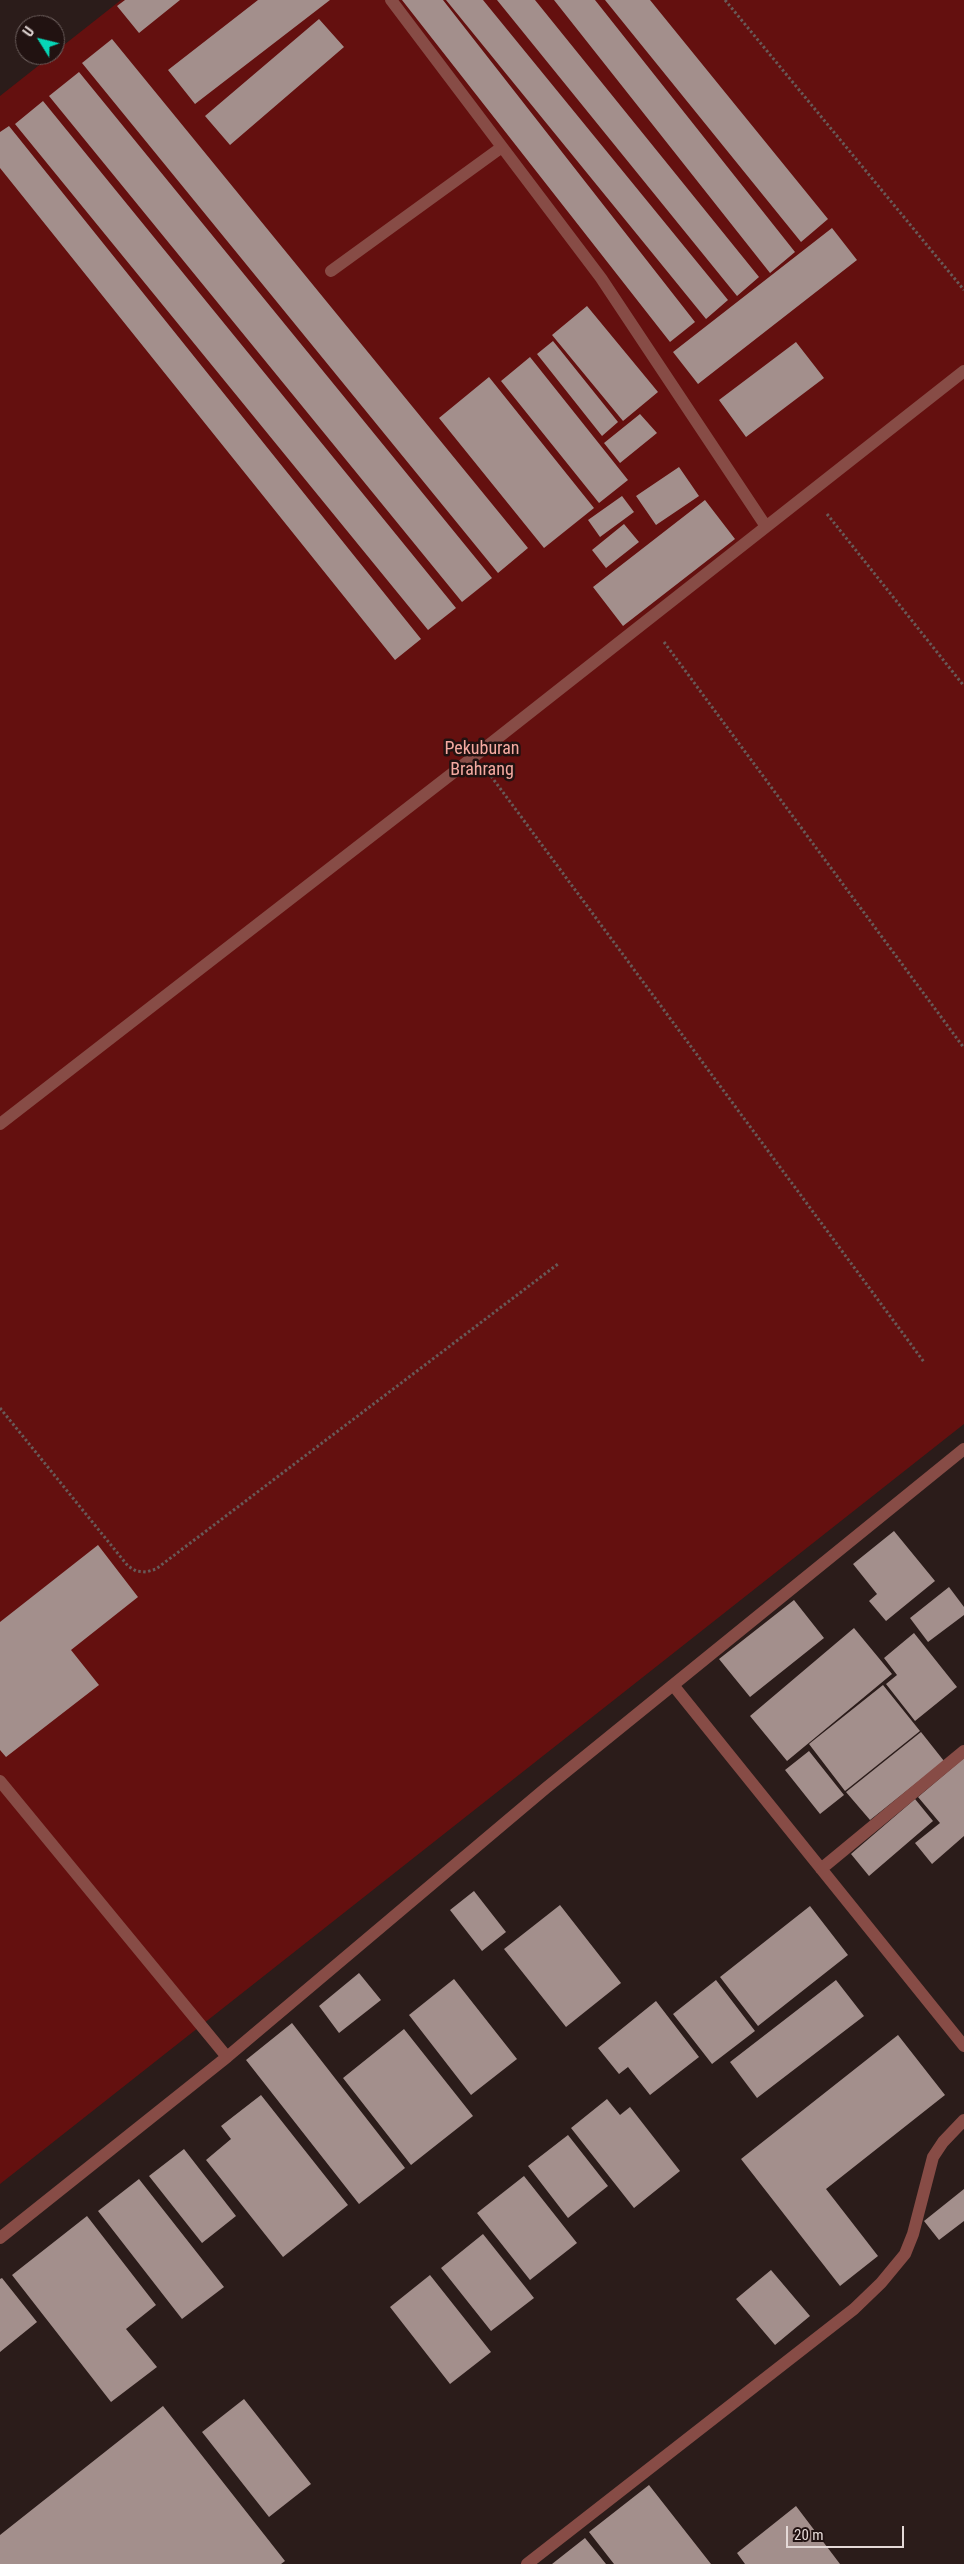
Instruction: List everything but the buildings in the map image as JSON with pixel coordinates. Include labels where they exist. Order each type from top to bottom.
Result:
[{"type":"street","points":[[391,0],[602,278],[765,526]]},
{"type":"street","points":[[331,271],[502,147]]},
{"type":"street","points":[[0,1124],[476,755],[964,371]]},
{"type":"street","points":[[0,2238],[227,2057],[546,1788],[964,1449]]},
{"type":"street","points":[[672,1685],[964,2046]]},
{"type":"street","points":[[821,1869],[964,1751]]},
{"type":"street","points":[[0,1781],[227,2057]]},
{"type":"street","points":[[527,2564],[854,2308],[881,2283],[905,2254],[914,2234],[927,2172],[933,2157],[943,2142],[964,2120]]},
{"type":"path","points":[[725,0],[964,290]]},
{"type":"path","points":[[809,493],[964,686]]},
{"type":"path","points":[[648,620],[964,1048]]},
{"type":"path","points":[[476,755],[924,1362]]},
{"type":"path","points":[[0,1408],[128,1566],[136,1571],[146,1572],[156,1569],[558,1264]]},
{"type":"green space","name":"Pekuburan Brahrang","points":[[121,0],[964,0],[964,1424],[0,2184],[0,96],[39,65],[65,65],[65,44]]}]
